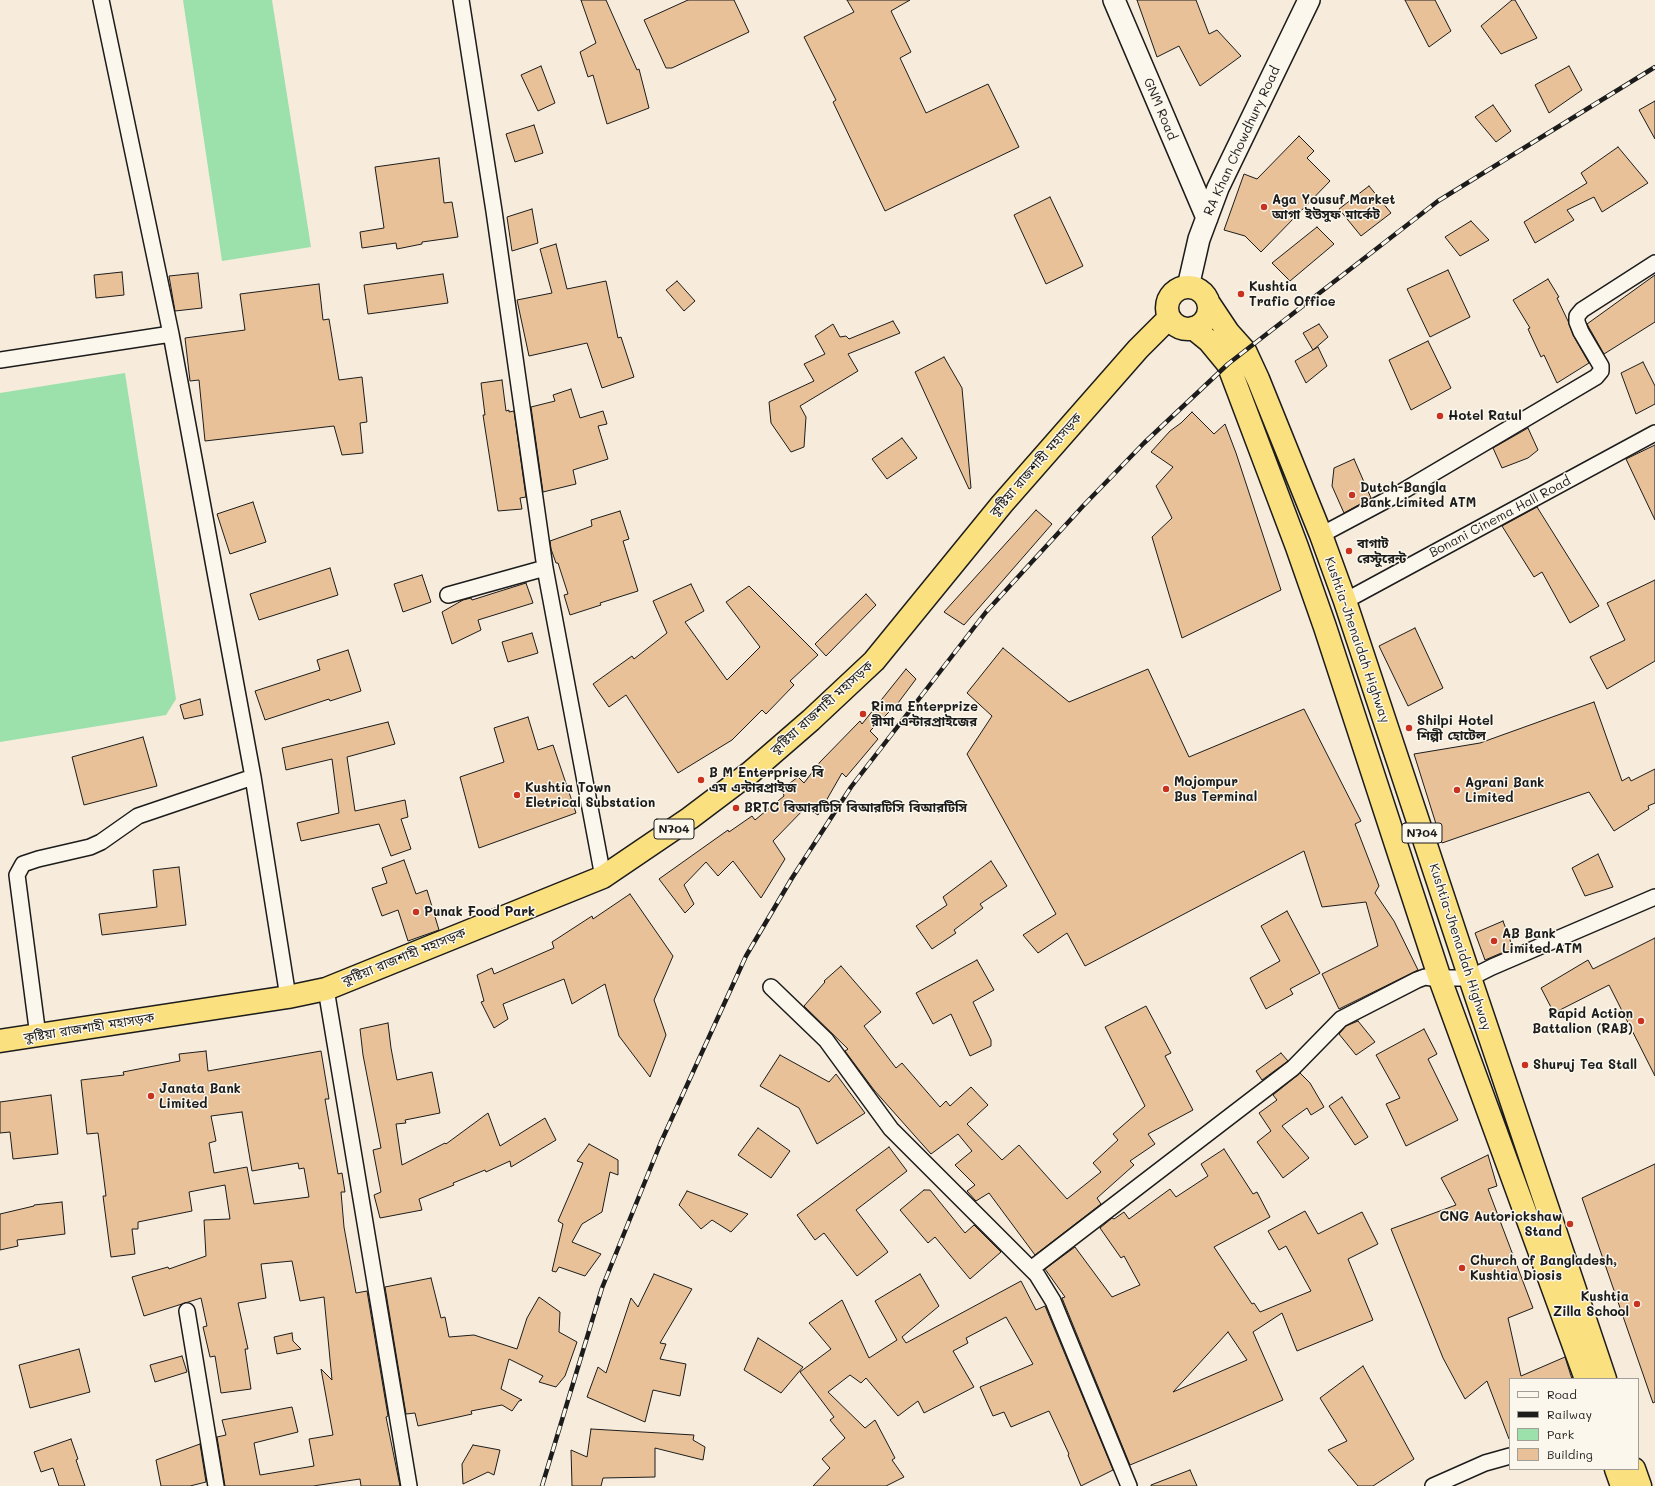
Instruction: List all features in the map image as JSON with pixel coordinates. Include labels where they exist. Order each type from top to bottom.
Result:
[{"type":"highway","points":[[1188,287],[1202,292],[1208,302],[1208,314],[1204,321],[1193,328],[1179,327],[1170,318],[1167,308],[1170,297],[1177,289],[1188,287]]},
{"type":"highway","name":"Kushtia-Jhenaidah Highway","points":[[1208,302],[1228,332],[1245,351],[1258,379],[1321,535],[1345,601],[1605,1378]]},
{"type":"highway","name":"কুষ্টিয়া রাজশাহী মহাসড়ক","points":[[0,1041],[288,997],[326,988],[603,877],[690,818],[751,772],[811,720],[874,661],[1002,504],[1138,349],[1170,318]]},
{"type":"highway","name":"Kushtia-Jhenaidah Highway","points":[[1193,328],[1209,341],[1228,364],[1274,487],[1320,612],[1440,978],[1586,1378]]},
{"type":"highway","points":[[1274,487],[1297,475]]},
{"type":"highway","points":[[1350,705],[1376,694]]},
{"type":"highway","points":[[1393,834],[1420,825]]},
{"type":"highway","points":[[1616,1470],[1622,1486]]},
{"type":"highway","points":[[1634,1470],[1640,1486]]},
{"type":"main road","name":"GNM Road","points":[[1114,0],[1207,218]]},
{"type":"main road","name":"RA Khan Chowdhury Road","points":[[1188,287],[1199,239],[1218,188],[1308,0]]},
{"type":"street","points":[[101,0],[171,334],[253,777],[288,997]]},
{"type":"street","points":[[461,0],[494,211],[545,568],[603,877]]},
{"type":"street","points":[[1321,535],[1398,494],[1596,377],[1601,371],[1601,366],[1581,332],[1576,316],[1582,310],[1655,263]]},
{"type":"street","points":[[0,360],[171,334]]},
{"type":"street","name":"Bonani Cinema Hall Road","points":[[1345,601],[1655,433]]},
{"type":"street","points":[[448,595],[545,568]]},
{"type":"street","points":[[38,1036],[17,875],[23,864],[90,847],[101,842],[138,816],[253,777]]},
{"type":"street","points":[[1031,1269],[1293,1068],[1341,1019],[1417,980],[1425,977],[1470,978],[1492,966],[1655,897]]},
{"type":"street","points":[[771,987],[826,1040],[891,1129],[1037,1275],[1053,1301],[1129,1486]]},
{"type":"street","points":[[326,988],[409,1486]]},
{"type":"street","points":[[187,1311],[216,1486]]},
{"type":"street","points":[[1433,1486],[1485,1463],[1509,1456]]},
{"type":"green space","points":[[183,0],[272,0],[311,247],[222,261]]},
{"type":"green space","points":[[125,373],[176,699],[166,715],[0,742],[0,393]]},
{"type":"building","points":[[581,0],[606,0],[637,70],[639,69],[649,108],[607,124],[593,75],[588,77],[580,52],[596,43]]},
{"type":"building","points":[[688,0],[734,0],[749,32],[672,68],[666,68],[644,20]]},
{"type":"building","points":[[847,0],[910,0],[891,11],[911,52],[900,58],[926,113],[988,84],[1019,147],[885,211],[833,102],[836,100],[804,37],[854,12]]},
{"type":"building","points":[[1137,0],[1196,0],[1209,34],[1217,30],[1241,56],[1200,86],[1179,46],[1157,57]]},
{"type":"building","points":[[1405,0],[1435,0],[1451,31],[1429,47]]},
{"type":"building","points":[[1512,0],[1515,0],[1537,38],[1501,54],[1481,26]]},
{"type":"building","points":[[541,66],[555,103],[538,111],[521,75]]},
{"type":"building","points":[[1569,66],[1582,90],[1549,113],[1535,85]]},
{"type":"building","points":[[1655,101],[1655,139],[1639,110]]},
{"type":"building","points":[[1493,105],[1511,131],[1496,142],[1475,117]]},
{"type":"building","points":[[534,125],[543,153],[515,162],[506,134]]},
{"type":"building","points":[[1299,136],[1314,151],[1307,158],[1330,181],[1261,252],[1245,236],[1224,230],[1244,174],[1257,179]]},
{"type":"building","points":[[1618,147],[1648,183],[1602,212],[1594,197],[1567,210],[1574,220],[1535,243],[1524,222],[1587,183],[1581,173]]},
{"type":"building","points":[[439,158],[444,203],[452,202],[458,237],[422,242],[422,244],[397,249],[396,243],[362,248],[360,232],[384,228],[375,167]]},
{"type":"building","points":[[1369,186],[1391,213],[1361,236],[1339,209]]},
{"type":"building","points":[[1050,197],[1083,266],[1046,284],[1014,215]]},
{"type":"building","points":[[532,209],[538,243],[512,251],[507,217]]},
{"type":"building","points":[[1471,221],[1489,240],[1460,256],[1445,237]]},
{"type":"building","points":[[1317,227],[1334,244],[1290,281],[1272,263]]},
{"type":"building","points":[[556,244],[567,289],[606,281],[618,338],[621,337],[634,377],[602,388],[587,343],[529,356],[517,300],[552,293],[540,249]]},
{"type":"building","points":[[1448,270],[1470,317],[1430,337],[1407,289]]},
{"type":"building","points":[[122,272],[124,295],[96,298],[94,275]]},
{"type":"building","points":[[198,273],[202,308],[175,311],[169,276]]},
{"type":"building","points":[[443,274],[448,303],[368,314],[364,285]]},
{"type":"building","points":[[1655,275],[1655,322],[1604,354],[1587,324]]},
{"type":"building","points":[[1548,279],[1559,297],[1557,298],[1573,335],[1589,363],[1557,383],[1544,355],[1541,357],[1528,329],[1530,328],[1513,300]]},
{"type":"building","points":[[677,281],[695,301],[684,311],[666,290]]},
{"type":"building","points":[[319,284],[323,320],[329,319],[339,380],[362,377],[367,422],[360,423],[363,453],[342,455],[334,426],[205,441],[199,380],[190,381],[185,338],[245,330],[240,294]]},
{"type":"building","points":[[893,321],[900,333],[848,354],[858,371],[800,406],[806,417],[804,447],[791,452],[771,423],[769,402],[814,381],[804,364],[825,354],[815,336],[833,324],[840,337],[846,336],[849,339]]},
{"type":"building","points":[[1319,324],[1328,337],[1313,350],[1303,333]]},
{"type":"building","points":[[1428,341],[1451,388],[1411,410],[1389,360]]},
{"type":"building","points":[[1318,347],[1327,366],[1306,383],[1295,361]]},
{"type":"building","points":[[944,357],[962,388],[971,488],[969,489],[915,372]]},
{"type":"building","points":[[1643,362],[1655,386],[1655,404],[1636,414],[1621,373]]},
{"type":"building","points":[[502,380],[506,411],[514,411],[526,497],[520,498],[522,509],[498,511],[483,415],[485,415],[481,383]]},
{"type":"building","points":[[571,389],[580,418],[603,411],[607,424],[598,426],[608,459],[573,470],[576,484],[543,492],[531,407],[555,401],[553,395]]},
{"type":"building","points":[[1192,412],[1214,434],[1225,424],[1281,590],[1182,638],[1152,537],[1172,518],[1156,486],[1173,467],[1151,452],[1170,431]]},
{"type":"building","points":[[1528,428],[1538,450],[1528,458],[1502,468],[1493,448]]},
{"type":"building","points":[[902,438],[917,458],[887,479],[872,459]]},
{"type":"building","points":[[1655,445],[1655,520],[1626,459]]},
{"type":"building","name":"Dutch-Bangla Bank Limited ATM","points":[[1354,459],[1371,498],[1344,513],[1332,486],[1334,468]]},
{"type":"building","points":[[253,502],[266,542],[230,554],[217,514]]},
{"type":"building","points":[[1537,507],[1599,606],[1570,623],[1542,572],[1534,577],[1502,526]]},
{"type":"building","points":[[1036,510],[1052,524],[964,625],[944,612]]},
{"type":"building","points":[[620,511],[629,539],[623,541],[638,591],[600,603],[601,605],[570,615],[564,595],[568,594],[558,563],[556,563],[551,549],[550,541],[592,526],[591,520]]},
{"type":"building","points":[[330,568],[338,595],[259,620],[250,594]]},
{"type":"building","points":[[422,575],[431,602],[403,612],[394,584]]},
{"type":"building","points":[[1655,580],[1655,661],[1607,689],[1590,657],[1625,640],[1607,603]]},
{"type":"building","points":[[526,583],[533,603],[478,620],[481,630],[452,644],[442,612],[463,600],[471,598],[472,600]]},
{"type":"building","points":[[691,584],[704,611],[685,622],[727,680],[760,647],[726,602],[749,586],[818,655],[790,681],[794,685],[766,714],[762,710],[732,740],[678,773],[626,695],[609,707],[593,684],[632,656],[634,659],[667,633],[653,601]]},
{"type":"building","points":[[866,594],[876,605],[826,656],[815,644]]},
{"type":"building","points":[[1415,628],[1443,688],[1408,706],[1379,646]]},
{"type":"building","points":[[532,633],[538,653],[508,662],[502,642]]},
{"type":"building","name":"Mojompur Bus Terminal","points":[[1003,648],[1069,702],[1148,669],[1189,757],[1304,709],[1361,821],[1355,824],[1379,886],[1375,893],[1394,921],[1418,970],[1339,1009],[1322,974],[1378,946],[1366,902],[1322,907],[1304,851],[1085,966],[1067,933],[1038,953],[1023,935],[1056,914],[967,754],[992,716],[967,693]]},
{"type":"building","points":[[348,650],[361,691],[330,701],[329,699],[265,720],[255,691],[320,670],[317,660]]},
{"type":"building","points":[[906,669],[916,679],[898,703],[870,731],[878,739],[846,777],[842,773],[818,815],[806,807],[773,841],[785,859],[761,898],[733,861],[718,876],[706,862],[684,885],[694,904],[685,913],[659,879],[728,830],[729,832],[752,816],[755,820],[784,796],[782,789],[798,777],[804,783],[820,762],[860,721],[862,724]]},
{"type":"building","points":[[200,699],[203,715],[184,719],[180,705]]},
{"type":"building","points":[[1594,702],[1622,781],[1629,777],[1631,781],[1655,769],[1655,803],[1648,806],[1649,809],[1614,831],[1589,792],[1442,843],[1414,754],[1480,743]]},
{"type":"building","name":"Kushtia Town Eletrical Substation","points":[[528,717],[538,750],[553,745],[576,813],[479,848],[460,777],[504,762],[494,728]]},
{"type":"building","points":[[388,722],[395,744],[347,757],[355,811],[405,800],[408,817],[401,819],[411,849],[391,856],[379,824],[301,841],[297,823],[339,813],[332,759],[286,770],[282,748]]},
{"type":"building","points":[[143,737],[157,786],[84,805],[72,757]]},
{"type":"building","points":[[1598,854],[1613,887],[1585,896],[1572,868]]},
{"type":"building","points":[[404,860],[416,894],[427,890],[439,930],[408,941],[398,910],[382,916],[372,888],[387,883],[382,868]]},
{"type":"building","points":[[991,861],[1007,886],[980,904],[983,908],[954,930],[956,933],[932,949],[916,926],[947,905],[943,897]]},
{"type":"building","points":[[179,867],[186,925],[102,935],[99,914],[157,907],[153,870]]},
{"type":"building","points":[[630,894],[673,956],[654,1000],[666,1035],[650,1077],[619,1036],[605,984],[572,1004],[564,979],[503,1004],[508,1019],[494,1028],[481,1002],[484,1001],[477,975],[492,968],[494,974],[554,948],[552,942],[592,916],[593,919]]},
{"type":"building","points":[[1287,911],[1320,973],[1290,989],[1293,994],[1266,1009],[1250,978],[1280,961],[1261,926]]},
{"type":"building","name":"AB Bank Limited ATM","points":[[1503,921],[1513,948],[1485,960],[1475,933]]},
{"type":"building","name":"Rapid Action Battalion (RAB)","points":[[1655,938],[1655,1076],[1609,985],[1554,1013],[1541,988],[1588,960],[1593,969]]},
{"type":"building","points":[[977,960],[994,990],[973,1002],[991,1040],[991,1046],[970,1056],[951,1014],[933,1024],[916,993]]},
{"type":"building","points":[[841,966],[881,1012],[864,1026],[896,1068],[902,1063],[940,1107],[946,1101],[950,1106],[971,1087],[988,1105],[967,1124],[1002,1160],[1019,1145],[1067,1199],[1101,1172],[1093,1163],[1118,1140],[1113,1134],[1145,1106],[1105,1027],[1146,1006],[1171,1053],[1165,1056],[1193,1110],[1148,1134],[1155,1144],[1130,1161],[1134,1165],[1097,1198],[1101,1204],[1035,1255],[989,1193],[976,1201],[967,1191],[975,1185],[955,1165],[972,1151],[958,1134],[931,1154],[874,1090],[845,1051],[848,1049],[804,1006],[825,982],[824,981]]},
{"type":"building","points":[[1358,1021],[1375,1042],[1356,1055],[1339,1034],[1346,1026]]},
{"type":"building","points":[[388,1023],[397,1080],[432,1072],[440,1113],[405,1120],[406,1123],[396,1124],[402,1165],[445,1143],[446,1144],[488,1113],[500,1146],[545,1118],[556,1140],[511,1167],[510,1161],[486,1172],[485,1170],[453,1183],[454,1185],[419,1199],[422,1210],[380,1218],[374,1195],[381,1192],[373,1150],[381,1148],[363,1055],[360,1029]]},
{"type":"building","points":[[1424,1029],[1437,1054],[1428,1059],[1458,1120],[1406,1146],[1386,1104],[1400,1098],[1376,1055]]},
{"type":"building","points":[[206,1051],[208,1071],[321,1051],[329,1099],[325,1099],[338,1174],[342,1173],[345,1192],[341,1192],[344,1227],[356,1293],[367,1291],[388,1416],[386,1417],[400,1486],[361,1486],[360,1479],[313,1486],[225,1486],[217,1437],[226,1435],[222,1420],[292,1407],[298,1432],[254,1443],[260,1475],[314,1466],[309,1439],[333,1435],[321,1369],[332,1380],[324,1297],[300,1301],[292,1261],[261,1264],[266,1298],[238,1303],[248,1349],[245,1349],[251,1389],[221,1393],[215,1356],[210,1357],[203,1327],[207,1326],[201,1298],[144,1316],[132,1277],[168,1267],[169,1269],[206,1256],[204,1220],[230,1219],[225,1185],[189,1192],[192,1211],[138,1222],[138,1229],[132,1229],[135,1254],[111,1257],[103,1196],[106,1196],[98,1133],[87,1134],[81,1080],[124,1075],[123,1072],[180,1061],[179,1054]],"holes":[[[242,1112],[252,1171],[298,1163],[299,1169],[304,1168],[309,1197],[254,1204],[247,1167],[214,1173],[209,1143],[216,1141],[211,1116]]]},
{"type":"building","points":[[1281,1053],[1288,1061],[1262,1080],[1256,1071]]},
{"type":"building","points":[[780,1055],[829,1082],[836,1074],[865,1113],[817,1144],[799,1108],[760,1086]]},
{"type":"building","points":[[1300,1073],[1310,1083],[1324,1107],[1311,1115],[1307,1108],[1282,1126],[1309,1158],[1283,1178],[1257,1142],[1271,1131],[1259,1113],[1277,1100],[1273,1095]]},
{"type":"building","points":[[51,1095],[58,1154],[13,1159],[10,1132],[0,1133],[0,1102]]},
{"type":"building","points":[[1342,1097],[1368,1137],[1355,1145],[1329,1106]]},
{"type":"building","points":[[758,1128],[790,1151],[771,1178],[738,1155]]},
{"type":"building","points":[[589,1144],[618,1160],[618,1175],[610,1172],[602,1212],[582,1224],[572,1242],[601,1254],[585,1276],[559,1267],[556,1272],[552,1271],[563,1224],[558,1221],[583,1163],[577,1161]]},
{"type":"building","points":[[889,1147],[907,1171],[856,1210],[888,1252],[857,1276],[824,1233],[815,1240],[797,1215]]},
{"type":"building","points":[[1224,1149],[1253,1194],[1257,1192],[1270,1217],[1214,1247],[1252,1304],[1254,1303],[1260,1312],[1311,1291],[1286,1246],[1279,1250],[1268,1231],[1305,1211],[1318,1234],[1362,1212],[1378,1244],[1348,1259],[1373,1320],[1297,1351],[1282,1313],[1253,1332],[1283,1400],[1130,1465],[1062,1298],[1065,1297],[1045,1269],[1075,1247],[1112,1297],[1140,1285],[1124,1256],[1121,1258],[1100,1228],[1112,1218],[1114,1219],[1124,1212],[1129,1219],[1170,1189],[1176,1197],[1208,1176],[1201,1164]],"holes":[[[1228,1332],[1247,1360],[1173,1392]]]},
{"type":"building","name":"Church of Bangladesh, Kushtia Diosis","points":[[1488,1155],[1497,1186],[1488,1189],[1533,1308],[1508,1318],[1521,1376],[1565,1357],[1572,1378],[1509,1378],[1509,1439],[1487,1381],[1465,1399],[1443,1358],[1391,1229],[1456,1205],[1441,1178]]},
{"type":"building","name":"Kushtia Zilla School","points":[[1655,1164],[1655,1402],[1653,1403],[1582,1198]]},
{"type":"building","points":[[924,1190],[930,1190],[965,1233],[974,1225],[1001,1252],[970,1279],[935,1237],[928,1243],[900,1210]]},
{"type":"building","points":[[687,1191],[748,1214],[731,1232],[712,1220],[701,1229],[679,1205]]},
{"type":"building","points":[[62,1202],[65,1234],[17,1240],[18,1246],[0,1250],[0,1214],[34,1205]]},
{"type":"building","points":[[654,1274],[692,1289],[660,1343],[666,1344],[660,1359],[686,1364],[680,1396],[653,1390],[645,1422],[587,1397],[598,1367],[606,1373],[631,1298],[638,1307]]},
{"type":"building","points":[[920,1274],[939,1306],[902,1337],[906,1343],[1021,1281],[1036,1310],[1045,1306],[1113,1470],[1081,1486],[1068,1455],[1069,1454],[1049,1411],[1011,1427],[1004,1412],[993,1416],[980,1387],[1033,1364],[1006,1317],[966,1338],[968,1343],[953,1351],[974,1387],[924,1413],[918,1401],[898,1416],[866,1378],[861,1383],[850,1375],[828,1392],[865,1428],[875,1420],[895,1458],[892,1460],[904,1477],[886,1486],[813,1486],[830,1468],[822,1459],[845,1438],[830,1420],[834,1417],[800,1372],[831,1349],[809,1323],[842,1300],[869,1358],[897,1340],[875,1301]]},
{"type":"building","points":[[431,1278],[441,1318],[445,1317],[449,1337],[474,1335],[517,1349],[527,1318],[539,1297],[560,1312],[559,1332],[577,1342],[565,1376],[556,1387],[539,1382],[543,1376],[509,1359],[501,1389],[522,1400],[519,1401],[512,1411],[502,1405],[471,1411],[472,1414],[418,1426],[415,1413],[406,1414],[385,1287]]},
{"type":"building","points":[[292,1333],[293,1341],[301,1349],[277,1354],[274,1337]]},
{"type":"building","points":[[758,1338],[803,1367],[781,1393],[744,1370]]},
{"type":"building","points":[[79,1349],[90,1392],[30,1408],[19,1365]]},
{"type":"building","points":[[182,1356],[187,1372],[155,1382],[150,1365]]},
{"type":"building","points":[[1363,1366],[1414,1459],[1373,1486],[1358,1486],[1328,1450],[1347,1441],[1320,1398]]},
{"type":"building","points":[[591,1429],[694,1435],[693,1440],[705,1447],[703,1460],[655,1448],[655,1477],[603,1478],[601,1486],[572,1486],[571,1450],[587,1457]]},
{"type":"building","points":[[71,1439],[78,1459],[76,1460],[85,1486],[59,1486],[53,1468],[41,1472],[34,1452]]},
{"type":"building","points":[[200,1444],[206,1482],[190,1486],[161,1486],[156,1460]]},
{"type":"building","points":[[473,1445],[500,1450],[494,1475],[488,1472],[463,1484],[462,1464]]},
{"type":"building","points":[[1190,1470],[1197,1486],[1151,1486],[1151,1485]]},
{"type":"railway","points":[[542,1486],[602,1288],[661,1142],[746,956],[792,878],[851,787],[986,612],[1083,506],[1144,443],[1228,364],[1438,201],[1655,67]]},
{"type":"place","name":"Aga Yousuf Market আগা ইউসুফ মার্কেট","points":[[1264,207]]},
{"type":"place","name":"Kushtia Trafic Office","points":[[1241,294]]},
{"type":"place","name":"Hotel Ratul","points":[[1440,416]]},
{"type":"place","name":"Dutch-Bangla Bank Limited ATM","points":[[1352,495]]},
{"type":"place","name":"বাগাট রেস্টুরেন্ট","points":[[1349,551]]},
{"type":"place","name":"Rima Enterprize রীমা এন্টারপ্রাইজের","points":[[863,714]]},
{"type":"place","name":"Shilpi Hotel শিল্পী হোটেল","points":[[1409,728]]},
{"type":"place","name":"B M Enterprise বি এম এন্টারপ্রাইজ","points":[[701,780]]},
{"type":"place","name":"Mojompur Bus Terminal","points":[[1166,789]]},
{"type":"place","name":"Agrani Bank Limited","points":[[1457,790]]},
{"type":"place","name":"Kushtia Town Eletrical Substation","points":[[517,795]]},
{"type":"place","name":"BRTC বিআরটিসি বিআরটিসি বিআরটিসি","points":[[736,808]]},
{"type":"place","name":"Punak Food Park","points":[[416,912]]},
{"type":"place","name":"AB Bank Limited ATM","points":[[1494,941]]},
{"type":"place","name":"Rapid Action Battalion (RAB)","points":[[1641,1021]]},
{"type":"place","name":"Shuruj Tea Stall","points":[[1525,1065]]},
{"type":"place","name":"Janata Bank Limited","points":[[151,1096]]},
{"type":"place","name":"CNG Autorickshaw Stand","points":[[1570,1224]]},
{"type":"place","name":"Church of Bangladesh, Kushtia Diosis","points":[[1462,1268]]},
{"type":"place","name":"Kushtia Zilla School","points":[[1637,1304]]}]
